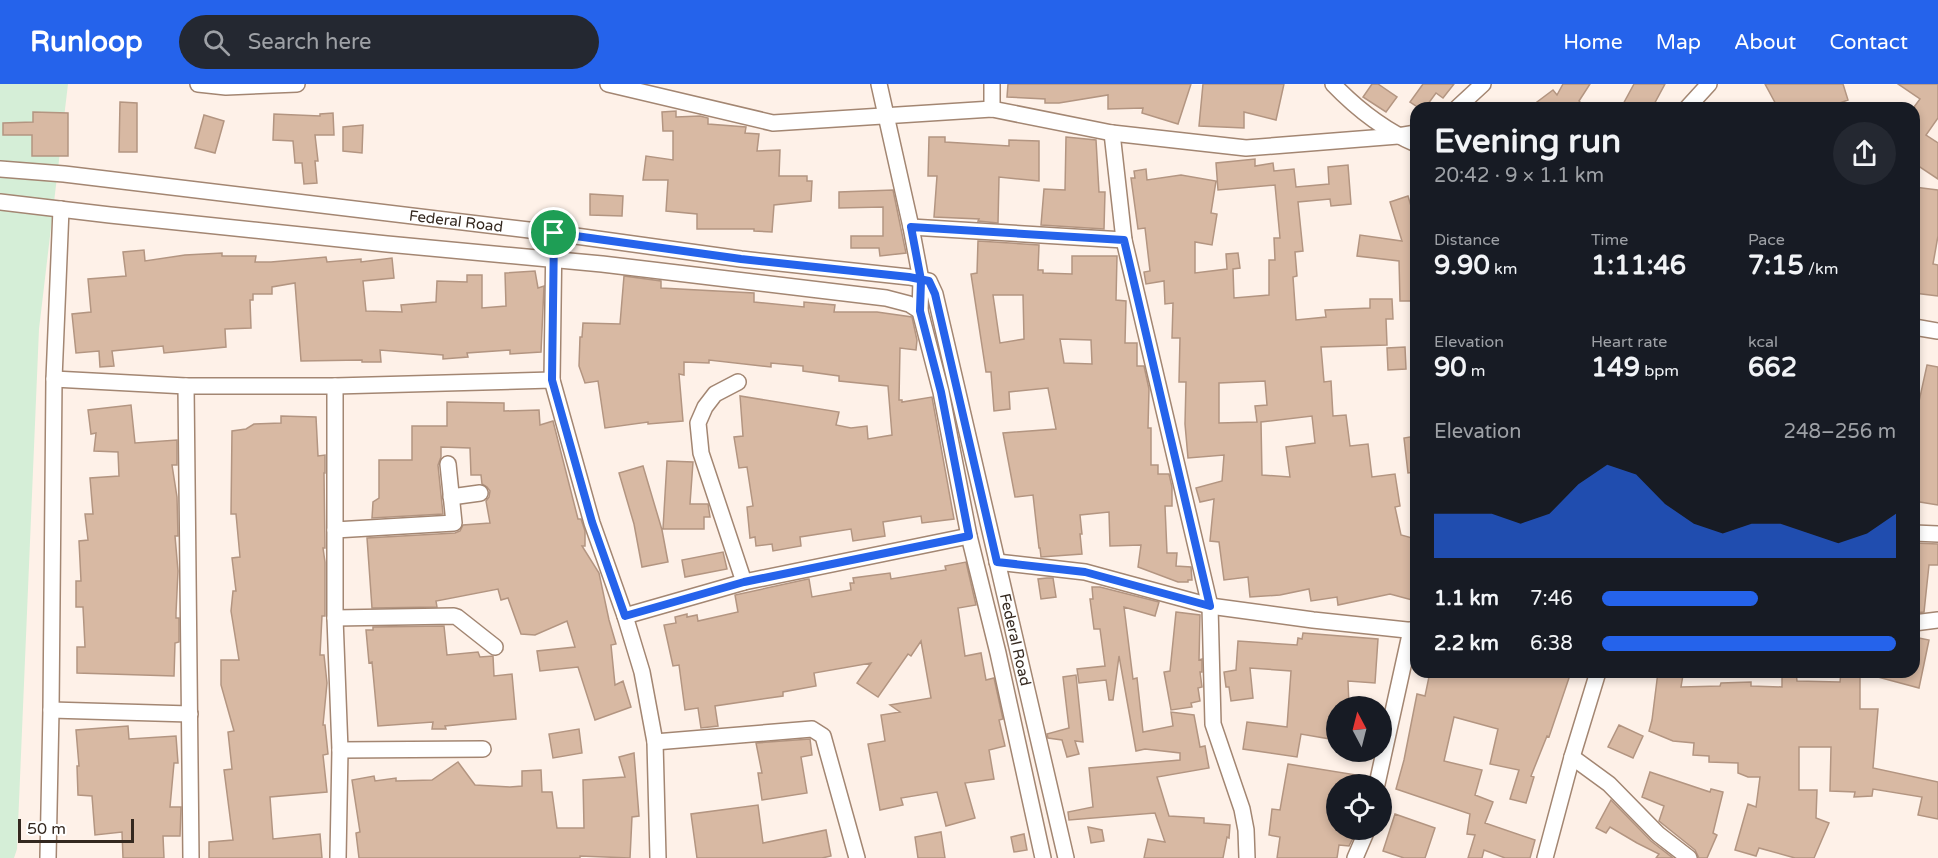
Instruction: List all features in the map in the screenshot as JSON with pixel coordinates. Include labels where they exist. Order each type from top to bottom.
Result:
[{"type":"street","points":[[198,84],[226,87],[297,84]]},
{"type":"street","points":[[608,84],[773,123],[992,109],[1112,133],[1246,148],[1410,134]]},
{"type":"street","points":[[879,84],[921,280],[920,311]]},
{"type":"street","points":[[992,84],[992,109]]},
{"type":"street","points":[[1333,84],[1353,105],[1398,136],[1410,141]]},
{"type":"street","points":[[1464,102],[1483,84]]},
{"type":"street","points":[[1692,102],[1709,84]]},
{"type":"street","points":[[1112,133],[1124,240],[1210,606],[1213,724],[1242,809],[1246,830],[1247,858]]},
{"type":"street","name":"Federal Road","points":[[0,169],[64,174],[554,233],[741,259],[929,281],[935,294],[1066,858]]},
{"type":"street","name":"Federal Road","points":[[0,202],[553,260],[886,298],[909,304],[920,311],[941,392],[969,536],[999,653],[1043,858]]},
{"type":"street","points":[[48,858],[54,379],[61,209]]},
{"type":"street","points":[[911,227],[1124,240]]},
{"type":"street","points":[[554,233],[552,380],[592,522],[642,672],[655,742],[657,858]]},
{"type":"street","points":[[1920,328],[1938,331]]},
{"type":"street","points":[[54,379],[186,386],[335,386],[552,380]]},
{"type":"street","points":[[738,382],[715,394],[705,407],[698,423],[701,453],[744,582]]},
{"type":"street","points":[[186,386],[191,858]]},
{"type":"street","points":[[335,386],[335,618],[340,750],[338,858]]},
{"type":"street","points":[[335,530],[454,523],[448,464]]},
{"type":"street","points":[[451,497],[480,494]]},
{"type":"street","points":[[1920,533],[1938,534]]},
{"type":"street","points":[[625,616],[744,582],[969,536]]},
{"type":"street","points":[[997,562],[1085,572],[1210,606],[1313,620],[1410,630]]},
{"type":"street","points":[[335,618],[457,616],[495,647]]},
{"type":"street","points":[[1920,622],[1938,620]]},
{"type":"street","points":[[1379,774],[1410,647]]},
{"type":"street","points":[[1545,858],[1596,678]]},
{"type":"street","points":[[51,710],[190,714]]},
{"type":"street","points":[[655,742],[817,730],[824,736],[857,858]]},
{"type":"street","points":[[340,750],[483,748]]},
{"type":"street","points":[[1572,757],[1609,784],[1658,834],[1689,858]]},
{"type":"street","points":[[1355,858],[1363,840]]},
{"type":"green space","points":[[0,84],[68,84],[39,329],[17,849],[14,858],[0,858]]},
{"type":"building","points":[[1008,84],[1191,84],[1178,124],[1142,113],[1143,108],[1108,109],[1108,95],[1059,103],[1045,103],[1045,99],[1007,97]]},
{"type":"building","points":[[1203,84],[1284,84],[1276,120],[1244,112],[1244,128],[1199,126]]},
{"type":"building","points":[[1372,84],[1378,84],[1397,97],[1386,112],[1363,97]]},
{"type":"building","points":[[1423,84],[1454,84],[1443,98],[1436,93],[1429,102],[1410,102]]},
{"type":"building","points":[[1563,84],[1590,84],[1580,102],[1537,102],[1553,90],[1557,95]]},
{"type":"building","points":[[1634,84],[1665,84],[1655,102],[1624,102]]},
{"type":"building","points":[[1765,84],[1843,84],[1848,100],[1842,102],[1775,102]]},
{"type":"building","points":[[1898,84],[1938,84],[1938,118],[1926,135],[1938,143],[1938,179],[1920,167],[1920,102],[1918,102],[1920,99]]},
{"type":"building","points":[[120,102],[137,103],[137,152],[119,152]]},
{"type":"building","points":[[676,111],[676,117],[700,116],[708,118],[708,124],[746,127],[745,133],[759,134],[757,151],[780,150],[779,176],[807,176],[807,181],[812,181],[811,201],[774,205],[772,232],[754,231],[754,229],[697,229],[697,214],[666,211],[668,180],[643,180],[646,156],[673,160],[673,131],[663,131],[662,112]]},
{"type":"building","points":[[33,112],[68,113],[68,156],[32,156],[32,135],[3,135],[3,123],[33,122]]},
{"type":"building","points":[[333,113],[334,135],[315,135],[318,161],[315,161],[317,183],[304,184],[302,163],[295,163],[293,141],[273,140],[274,114],[320,116],[320,114]]},
{"type":"building","points":[[204,115],[224,121],[215,153],[195,148]]},
{"type":"building","points":[[363,125],[362,153],[343,151],[343,127]]},
{"type":"building","points":[[929,137],[945,137],[945,142],[1009,146],[1009,140],[1039,141],[1039,181],[999,177],[998,223],[978,221],[979,219],[934,217],[937,176],[928,176]]},
{"type":"building","points":[[1066,137],[1096,140],[1099,192],[1105,192],[1104,229],[1041,225],[1044,189],[1065,190]]},
{"type":"building","points":[[1255,159],[1255,166],[1273,163],[1274,171],[1294,169],[1296,187],[1329,184],[1328,167],[1348,165],[1351,204],[1331,206],[1330,199],[1298,202],[1303,251],[1295,252],[1297,276],[1293,277],[1296,320],[1326,317],[1325,310],[1370,308],[1370,299],[1392,299],[1393,319],[1386,319],[1387,345],[1321,347],[1324,382],[1331,381],[1333,416],[1346,415],[1350,446],[1368,444],[1372,477],[1395,474],[1400,506],[1395,507],[1401,535],[1410,537],[1410,599],[1390,594],[1338,605],[1337,597],[1311,601],[1309,589],[1280,595],[1250,597],[1248,577],[1224,580],[1219,542],[1210,541],[1214,499],[1200,502],[1196,488],[1222,481],[1224,455],[1188,458],[1185,424],[1186,382],[1179,382],[1180,338],[1172,338],[1173,303],[1165,304],[1164,281],[1146,284],[1144,272],[1150,271],[1145,228],[1138,229],[1131,178],[1135,178],[1134,171],[1146,169],[1147,180],[1181,175],[1216,181],[1211,213],[1217,214],[1212,245],[1195,242],[1195,273],[1227,269],[1226,254],[1238,253],[1240,268],[1233,269],[1234,298],[1269,295],[1269,260],[1275,260],[1274,238],[1280,238],[1275,185],[1218,190],[1216,163]],"holes":[[[1265,381],[1267,405],[1255,406],[1257,422],[1219,423],[1219,383]],[[1312,416],[1315,443],[1286,447],[1290,477],[1262,475],[1261,422]]]},
{"type":"building","points":[[1920,188],[1938,190],[1938,236],[1933,264],[1938,265],[1938,296],[1920,294]]},
{"type":"building","points":[[893,190],[906,253],[880,256],[879,248],[851,248],[851,236],[883,236],[883,207],[839,208],[839,192]]},
{"type":"building","points":[[590,194],[623,196],[622,216],[590,215]]},
{"type":"building","points":[[1408,196],[1410,203],[1410,301],[1400,301],[1399,261],[1357,256],[1360,235],[1402,241],[1390,202]]},
{"type":"building","points":[[978,241],[1039,245],[1038,270],[1043,270],[1043,273],[1072,274],[1072,256],[1117,256],[1116,300],[1126,301],[1125,343],[1137,343],[1137,366],[1144,366],[1149,389],[1148,428],[1151,428],[1151,465],[1158,465],[1158,474],[1169,474],[1172,487],[1172,506],[1165,506],[1167,553],[1177,553],[1176,566],[1191,567],[1192,580],[1178,582],[1138,567],[1141,545],[1110,546],[1109,512],[1080,515],[1082,554],[1041,557],[1033,495],[1015,497],[1003,433],[1056,429],[1048,388],[1009,392],[1010,409],[994,411],[991,372],[986,372],[971,274],[977,273]],"holes":[[[993,295],[1023,295],[1024,339],[1000,343]],[[1060,339],[1091,340],[1092,364],[1064,363]]]},
{"type":"building","points":[[144,250],[145,261],[185,255],[222,253],[222,256],[256,256],[255,262],[326,257],[327,262],[361,259],[361,262],[392,258],[394,278],[363,281],[366,311],[402,312],[401,305],[436,302],[437,281],[467,282],[467,275],[482,275],[482,308],[506,306],[505,273],[535,271],[538,288],[544,286],[541,352],[510,354],[510,350],[467,353],[468,357],[443,359],[443,355],[380,350],[381,362],[301,361],[295,283],[272,287],[272,294],[253,294],[253,300],[250,300],[251,328],[225,329],[226,347],[164,353],[163,346],[112,351],[114,366],[100,367],[99,351],[76,353],[72,314],[91,312],[88,279],[126,276],[123,252]]},
{"type":"building","points":[[624,276],[661,281],[661,288],[754,293],[754,302],[804,307],[804,302],[835,305],[834,312],[877,312],[912,317],[917,340],[916,350],[900,348],[899,400],[902,402],[932,397],[954,519],[922,523],[921,516],[883,522],[885,536],[853,541],[851,529],[800,537],[801,546],[773,551],[772,544],[756,546],[755,537],[750,538],[747,507],[753,506],[747,467],[739,468],[734,437],[743,436],[740,396],[839,412],[836,425],[851,428],[867,426],[868,439],[892,435],[888,386],[839,381],[839,376],[803,371],[803,366],[771,363],[771,367],[709,360],[709,363],[684,362],[684,375],[679,374],[683,421],[648,424],[648,422],[605,428],[598,381],[585,383],[579,366],[580,337],[582,337],[583,323],[620,324]]},
{"type":"building","points":[[1405,347],[1406,369],[1388,370],[1387,348]]},
{"type":"building","points":[[1927,365],[1938,367],[1938,505],[1920,502],[1920,397]]},
{"type":"building","points":[[447,402],[504,403],[504,411],[539,410],[540,425],[553,421],[578,519],[581,519],[585,531],[585,546],[582,546],[599,573],[616,644],[611,645],[615,685],[623,681],[631,707],[595,720],[578,667],[540,671],[537,651],[575,647],[567,621],[535,635],[521,634],[508,598],[501,600],[498,589],[436,601],[437,607],[372,608],[367,538],[455,533],[460,531],[463,525],[490,523],[486,501],[490,491],[482,484],[481,475],[471,475],[470,448],[441,447],[438,465],[443,514],[372,518],[373,502],[379,498],[379,460],[412,460],[412,426],[447,426]]},
{"type":"building","points":[[131,405],[135,443],[177,440],[177,465],[172,465],[177,497],[176,618],[179,618],[179,642],[175,643],[174,676],[77,673],[77,647],[85,647],[83,607],[76,607],[76,581],[81,581],[79,541],[88,540],[85,514],[93,514],[90,478],[119,476],[118,452],[94,451],[96,433],[91,434],[88,410]]},
{"type":"building","points":[[281,416],[316,417],[318,456],[325,455],[325,548],[323,548],[325,616],[322,616],[320,655],[324,655],[327,683],[323,725],[325,725],[328,754],[323,755],[327,792],[270,797],[273,839],[320,834],[322,858],[209,858],[209,842],[233,840],[224,770],[232,769],[228,732],[234,731],[221,685],[221,660],[239,660],[231,611],[233,591],[236,591],[232,558],[240,557],[236,514],[231,514],[232,431],[246,429],[254,424],[281,423]]},
{"type":"building","points":[[1410,437],[1410,473],[1408,473],[1404,438]]},
{"type":"building","points":[[667,461],[693,462],[690,504],[708,504],[710,517],[704,517],[704,529],[663,529]]},
{"type":"building","points":[[643,466],[662,530],[668,562],[642,567],[634,524],[619,473]]},
{"type":"building","points":[[1920,543],[1938,544],[1938,565],[1929,565],[1924,612],[1920,612]]},
{"type":"building","points":[[723,552],[727,569],[685,577],[682,560]]},
{"type":"building","points":[[966,562],[976,605],[958,608],[965,656],[981,653],[986,680],[994,678],[1003,719],[999,720],[1005,746],[989,750],[994,779],[965,783],[975,818],[946,826],[937,792],[901,798],[903,805],[880,810],[868,744],[885,741],[881,715],[900,712],[890,705],[931,698],[921,641],[911,656],[908,654],[878,697],[857,683],[871,663],[814,673],[816,686],[783,692],[783,696],[715,706],[718,726],[701,728],[698,708],[685,710],[679,665],[673,666],[664,625],[676,623],[675,617],[687,614],[687,617],[697,615],[698,621],[738,612],[735,595],[808,579],[812,597],[851,590],[850,583],[854,583],[853,578],[890,573],[891,579],[946,570],[945,566]]},
{"type":"building","points":[[1053,578],[1056,597],[1041,599],[1038,579]]},
{"type":"building","points":[[1092,587],[1159,602],[1155,616],[1124,607],[1133,679],[1137,678],[1143,732],[1173,726],[1171,712],[1194,715],[1200,747],[1205,746],[1209,768],[1157,777],[1169,816],[1204,818],[1204,823],[1230,825],[1223,858],[1144,858],[1148,839],[1165,842],[1155,813],[1069,820],[1068,812],[1093,807],[1089,768],[1180,760],[1180,753],[1145,749],[1136,751],[1119,656],[1113,700],[1109,700],[1106,680],[1079,683],[1077,669],[1105,666],[1100,629],[1094,629],[1090,599],[1093,599]]},
{"type":"building","points":[[1176,612],[1200,615],[1199,660],[1202,659],[1202,672],[1200,672],[1202,687],[1198,688],[1200,701],[1191,703],[1192,707],[1171,710],[1164,672],[1170,671]]},
{"type":"building","points":[[444,626],[447,655],[478,652],[480,657],[493,656],[494,676],[512,674],[516,719],[445,726],[446,729],[432,729],[433,722],[378,726],[372,662],[369,663],[366,630],[373,630],[373,627]]},
{"type":"building","points":[[1303,633],[1378,639],[1375,683],[1348,681],[1349,696],[1326,696],[1326,738],[1301,734],[1297,757],[1243,749],[1247,722],[1287,727],[1291,671],[1250,668],[1253,698],[1231,701],[1224,672],[1236,670],[1238,641],[1297,645],[1298,638],[1302,639]]},
{"type":"building","points":[[1920,638],[1929,640],[1919,688],[1882,678],[1920,678]]},
{"type":"building","points":[[1076,675],[1083,742],[1075,741],[1079,754],[1067,757],[1062,740],[1048,738],[1047,734],[1069,728],[1063,677]]},
{"type":"building","points":[[1429,678],[1569,678],[1549,737],[1547,736],[1531,776],[1534,777],[1526,803],[1510,799],[1519,770],[1490,764],[1498,729],[1454,717],[1444,761],[1482,770],[1475,795],[1493,802],[1485,823],[1535,840],[1530,858],[1505,858],[1484,850],[1482,858],[1468,858],[1475,835],[1467,834],[1470,814],[1396,789],[1417,694],[1425,696]]},
{"type":"building","points":[[1657,678],[1682,678],[1681,687],[1751,682],[1751,686],[1782,687],[1782,678],[1797,678],[1797,681],[1840,682],[1840,678],[1860,678],[1860,709],[1878,709],[1873,768],[1938,782],[1938,819],[1918,815],[1922,797],[1873,789],[1872,796],[1854,797],[1855,792],[1830,791],[1831,747],[1799,747],[1799,790],[1817,790],[1816,818],[1829,823],[1814,858],[1795,858],[1759,848],[1756,856],[1735,850],[1748,804],[1756,807],[1760,777],[1748,777],[1738,773],[1738,763],[1709,762],[1709,756],[1693,755],[1694,743],[1673,741],[1649,731]]},
{"type":"building","points":[[1619,725],[1643,736],[1633,758],[1608,747]]},
{"type":"building","points":[[128,726],[129,739],[176,736],[178,763],[174,763],[170,807],[181,807],[180,836],[163,836],[164,858],[123,858],[122,832],[95,835],[92,796],[78,795],[77,766],[79,766],[76,730]]},
{"type":"building","points":[[579,729],[582,753],[553,758],[549,734]]},
{"type":"building","points":[[810,739],[812,755],[801,757],[807,793],[762,800],[758,773],[762,773],[756,743]]},
{"type":"building","points":[[634,753],[639,816],[632,817],[630,858],[580,856],[580,858],[359,858],[356,833],[360,832],[352,780],[374,776],[375,781],[396,778],[396,781],[432,780],[458,762],[475,785],[510,787],[522,786],[522,771],[541,770],[542,792],[552,792],[557,828],[584,828],[583,780],[625,777],[619,757]]},
{"type":"building","points":[[1288,764],[1350,774],[1326,774],[1326,840],[1352,840],[1349,846],[1339,845],[1337,858],[1277,858],[1280,837],[1269,835],[1272,809],[1280,810]]},
{"type":"building","points":[[1650,772],[1710,792],[1711,789],[1723,792],[1713,833],[1717,835],[1707,858],[1699,858],[1695,850],[1659,821],[1664,806],[1642,797]]},
{"type":"building","points":[[1611,800],[1651,841],[1673,858],[1656,858],[1659,854],[1610,827],[1606,833],[1596,828]]},
{"type":"building","points":[[758,805],[763,843],[826,830],[831,856],[822,858],[697,858],[691,814]]},
{"type":"building","points":[[1395,814],[1435,828],[1425,858],[1404,858],[1383,851],[1387,840],[1392,840],[1392,823]]},
{"type":"building","points":[[1088,827],[1102,830],[1104,841],[1091,843]]},
{"type":"building","points":[[941,832],[945,858],[918,858],[915,837]]},
{"type":"building","points":[[1024,834],[1027,850],[1014,852],[1011,837]]},
{"type":"route","points":[[554,233],[552,380],[592,522],[625,616],[744,582],[969,536],[941,392],[920,311],[921,280],[911,227],[1124,240],[1210,606],[1085,572],[997,562],[935,294],[929,281],[921,280],[909,277],[741,259],[554,233]]}]
